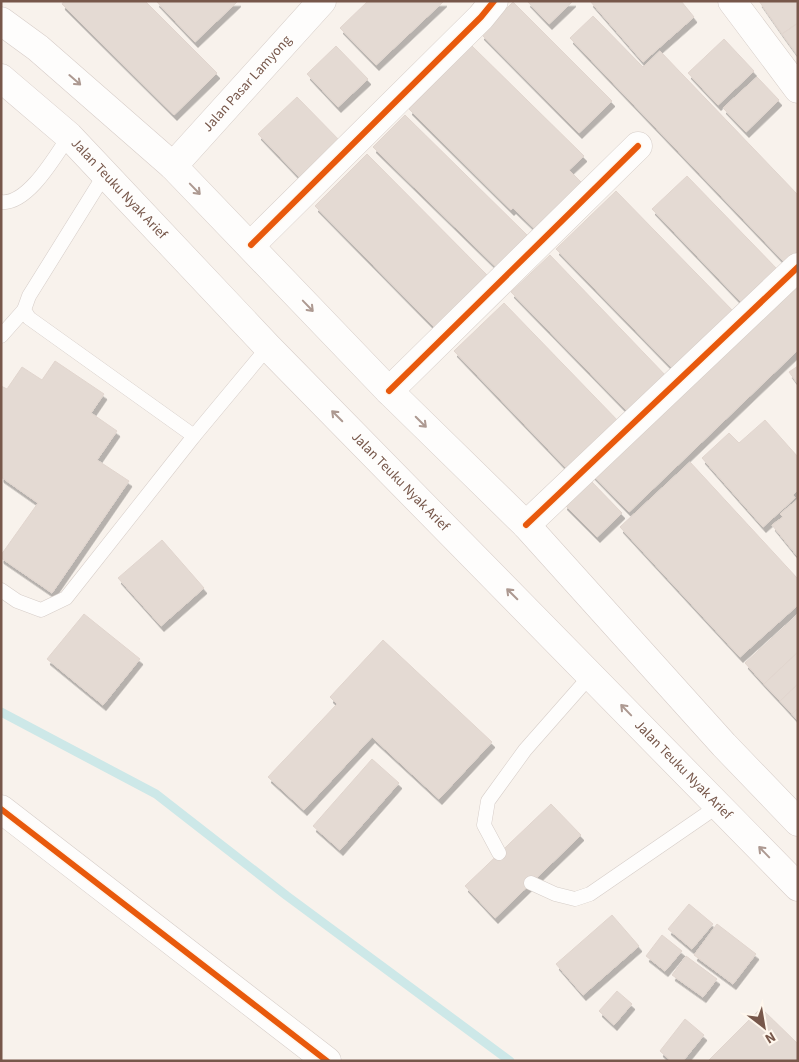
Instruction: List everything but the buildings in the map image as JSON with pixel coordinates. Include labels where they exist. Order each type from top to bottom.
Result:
[{"type":"main road","name":"Jalan Pasar Lamyong","points":[[173,166],[322,1]]},
{"type":"main road","points":[[251,245],[481,17],[494,1]]},
{"type":"main road","points":[[732,1],[798,89]]},
{"type":"main road","points":[[1,21],[38,48],[173,166],[251,245],[389,391],[526,525],[724,745],[798,822]]},
{"type":"main road","name":"Jalan Teuku Nyak Arief","points":[[1,78],[69,136],[268,347],[798,887]]},
{"type":"main road","points":[[389,391],[638,146]]},
{"type":"main road","points":[[526,525],[798,267]]},
{"type":"main road","points":[[1,809],[327,1061]]},
{"type":"lane","points":[[1,202],[4,203],[17,199],[37,183],[69,136]]},
{"type":"lane","points":[[1,336],[24,310],[28,296],[105,174]]},
{"type":"lane","points":[[24,310],[29,318],[194,436]]},
{"type":"lane","points":[[1,590],[17,601],[41,610],[66,598],[194,436],[268,347]]},
{"type":"lane","points":[[499,853],[484,825],[488,801],[525,750],[591,674]]},
{"type":"lane","points":[[532,883],[556,894],[575,899],[590,894],[718,806]]},
{"type":"waterway","points":[[1,712],[156,794],[287,896],[510,1061]]},
{"type":"cycle path","points":[[251,245],[481,17],[494,1]]},
{"type":"cycle path","points":[[389,391],[638,146]]},
{"type":"cycle path","points":[[526,525],[798,267]]},
{"type":"cycle path","points":[[1,809],[327,1061]]}]
